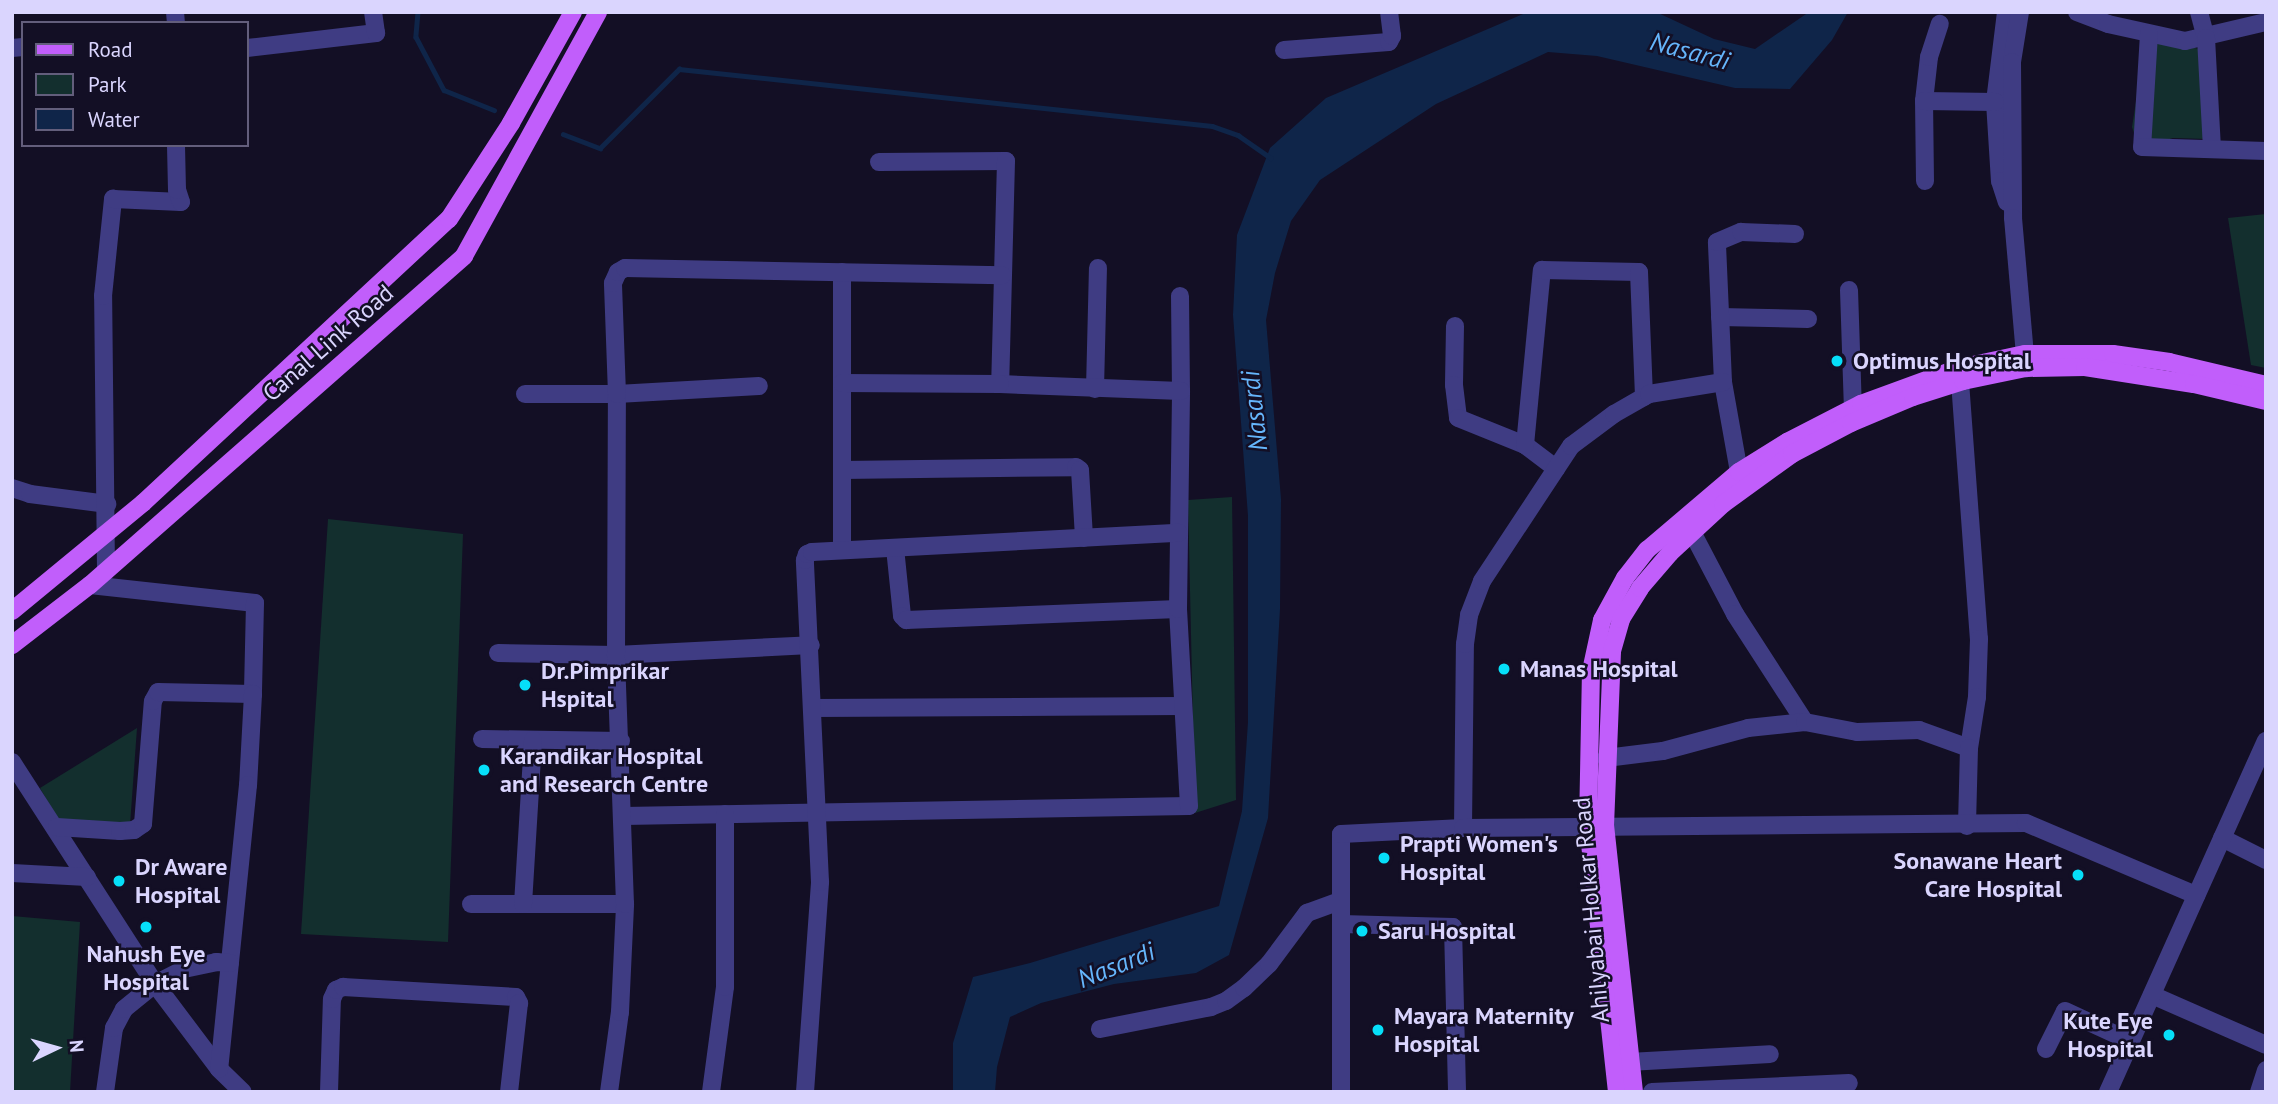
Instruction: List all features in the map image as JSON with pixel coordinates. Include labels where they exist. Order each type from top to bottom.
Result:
[{"type":"main road","name":"Canal Link Road","points":[[12,611],[106,535],[449,219],[511,123],[573,12]]},
{"type":"main road","name":"Canal Link Road","points":[[12,645],[90,585],[464,256],[598,12]]},
{"type":"main road","points":[[466,193],[488,212]]},
{"type":"main road","name":"Ahilyabai Holkar Road","points":[[1617,1092],[1596,826],[1591,671],[1602,620],[1625,578],[1647,550],[1739,472],[1787,442],[1853,408],[1961,375],[2025,361],[2113,354],[2169,362],[2266,385]]},
{"type":"main road","name":"Ahilyabai Holkar Road","points":[[2025,361],[2130,372],[2266,401]]},
{"type":"main road","name":"Ahilyabai Holkar Road","points":[[1634,1092],[1596,826],[1606,758],[1612,651],[1621,619],[1640,588],[1692,532],[1723,504],[1792,454],[1851,423],[1961,375]]},
{"type":"street","points":[[248,48],[376,33],[373,12]]},
{"type":"street","points":[[1284,50],[1389,42],[1392,36],[1389,12]]},
{"type":"street","points":[[2007,12],[1995,102],[2000,181],[2013,218]]},
{"type":"street","points":[[2020,12],[2012,62],[2013,218],[2025,361]]},
{"type":"street","points":[[2077,12],[2108,24],[2185,41],[2266,22]]},
{"type":"street","points":[[2199,12],[2206,38],[2212,149]]},
{"type":"street","points":[[1925,181],[1924,101],[1929,57],[1940,24]]},
{"type":"street","points":[[2149,34],[2142,148],[2266,151]]},
{"type":"street","points":[[1924,101],[1995,102]]},
{"type":"street","points":[[106,571],[107,504],[102,409],[103,296],[113,199],[181,202],[177,190],[176,147]]},
{"type":"street","points":[[879,162],[1006,161],[1000,384]]},
{"type":"street","points":[[1739,472],[1723,382],[1717,242],[1741,232],[1795,234]]},
{"type":"street","points":[[610,1092],[620,1012],[625,904],[624,816],[616,655],[617,394],[613,282],[618,272],[625,268],[1002,275]]},
{"type":"street","points":[[1095,389],[1098,268]]},
{"type":"street","points":[[1525,445],[1542,270],[1639,272],[1644,397]]},
{"type":"street","points":[[842,272],[842,551]]},
{"type":"street","points":[[1849,290],[1853,408]]},
{"type":"street","points":[[624,816],[1189,806],[1178,609],[1180,296]]},
{"type":"street","points":[[1720,317],[1808,318]]},
{"type":"street","points":[[1455,326],[1454,374],[1458,418],[1525,445],[1556,468]]},
{"type":"street","points":[[1961,375],[1979,639],[1977,697],[1969,748],[1967,826]]},
{"type":"street","points":[[1463,828],[1465,644],[1469,615],[1482,581],[1571,446],[1614,414],[1644,397],[1682,387],[1723,382]]},
{"type":"street","points":[[842,383],[1000,384],[1181,391]]},
{"type":"street","points":[[525,394],[617,394],[759,386]]},
{"type":"street","points":[[842,470],[1076,467],[1080,470],[1084,538]]},
{"type":"street","points":[[12,488],[30,494],[107,504]]},
{"type":"street","points":[[1692,532],[1735,614],[1805,722]]},
{"type":"street","points":[[805,1092],[820,882],[805,561],[812,552],[1179,533]]},
{"type":"street","points":[[895,548],[902,616],[906,620],[1178,609]]},
{"type":"street","points":[[90,585],[255,603],[248,785],[219,1069]]},
{"type":"street","points":[[498,653],[616,655],[811,645]]},
{"type":"street","points":[[57,827],[120,831],[134,830],[143,824],[153,701],[158,692],[253,694]]},
{"type":"street","points":[[813,708],[1182,706]]},
{"type":"street","points":[[1606,758],[1663,751],[1748,728],[1805,722],[1857,732],[1919,730],[1969,748]]},
{"type":"street","points":[[482,740],[621,741]]},
{"type":"street","points":[[523,904],[533,740]]},
{"type":"street","points":[[2108,1092],[2266,741]]},
{"type":"street","points":[[12,762],[57,827],[155,984],[219,1069],[243,1092]]},
{"type":"street","points":[[711,1092],[725,987],[724,814]]},
{"type":"street","points":[[1341,1092],[1341,834],[1463,828],[1967,826],[2026,823],[2196,895]]},
{"type":"street","points":[[2222,838],[2266,860]]},
{"type":"street","points":[[12,873],[87,877]]},
{"type":"street","points":[[1100,1029],[1211,1007],[1226,1001],[1269,964],[1307,914],[1340,901]]},
{"type":"street","points":[[471,904],[625,904]]},
{"type":"street","points":[[1341,924],[1453,927],[1457,1092]]},
{"type":"street","points":[[105,1092],[114,1028],[124,1009],[155,984],[204,964],[230,963]]},
{"type":"street","points":[[329,1092],[332,999],[335,990],[343,987],[516,997],[519,1003],[509,1092]]},
{"type":"street","points":[[2151,995],[2266,1045]]},
{"type":"street","points":[[2046,1049],[2065,1011],[2130,1041]]},
{"type":"street","points":[[1629,1062],[1769,1054]]},
{"type":"street","points":[[2259,1092],[2266,1070]]},
{"type":"street","points":[[1652,1092],[1849,1083]]},
{"type":"green space","points":[[2159,40],[2204,50],[2207,139],[2173,138],[2139,148],[2132,127],[2143,56]]},
{"type":"green space","points":[[2266,214],[2266,368],[2251,365],[2228,218]]},
{"type":"green space","points":[[1232,497],[1236,800],[1195,813],[1188,500]]},
{"type":"green space","points":[[328,519],[463,534],[448,942],[301,934]]},
{"type":"green space","points":[[137,728],[130,825],[61,825],[40,788]]},
{"type":"green space","points":[[12,916],[80,922],[70,1092],[12,1092]]},
{"type":"water","name":"Nasardi","points":[[1528,12],[1656,12],[1714,39],[1755,49],[1809,12],[1848,12],[1832,40],[1790,89],[1735,88],[1597,56],[1548,52],[1436,104],[1320,180],[1291,221],[1275,273],[1266,320],[1281,499],[1280,609],[1268,818],[1229,955],[1196,973],[1114,984],[1041,1003],[1010,1017],[997,1067],[995,1092],[953,1092],[953,1043],[973,977],[1030,963],[1219,906],[1242,811],[1248,722],[1248,516],[1233,315],[1237,235],[1270,148],[1326,98]]},
{"type":"waterway","points":[[418,12],[416,37],[444,90],[494,110]]},
{"type":"waterway","points":[[563,134],[600,148],[679,69],[1212,126],[1238,135],[1271,158]]},
{"type":"place","name":"Optimus Hospital","points":[[1837,361]]},
{"type":"place","name":"Manas Hospital","points":[[1504,669]]},
{"type":"place","name":"Dr.Pimprikar Hspital","points":[[525,685]]},
{"type":"place","name":"Karandikar Hospital and Research Centre","points":[[484,770]]},
{"type":"place","name":"Prapti Women's Hospital","points":[[1384,858]]},
{"type":"place","name":"Sonawane Heart Care Hospital","points":[[2078,875]]},
{"type":"place","name":"Dr Aware Hospital","points":[[119,881]]},
{"type":"place","name":"Nahush Eye Hospital","points":[[146,927]]},
{"type":"place","name":"Saru Hospital","points":[[1362,931]]},
{"type":"place","name":"Mayara Maternity Hospital","points":[[1378,1030]]},
{"type":"place","name":"Kute Eye Hospital","points":[[2169,1035]]}]
